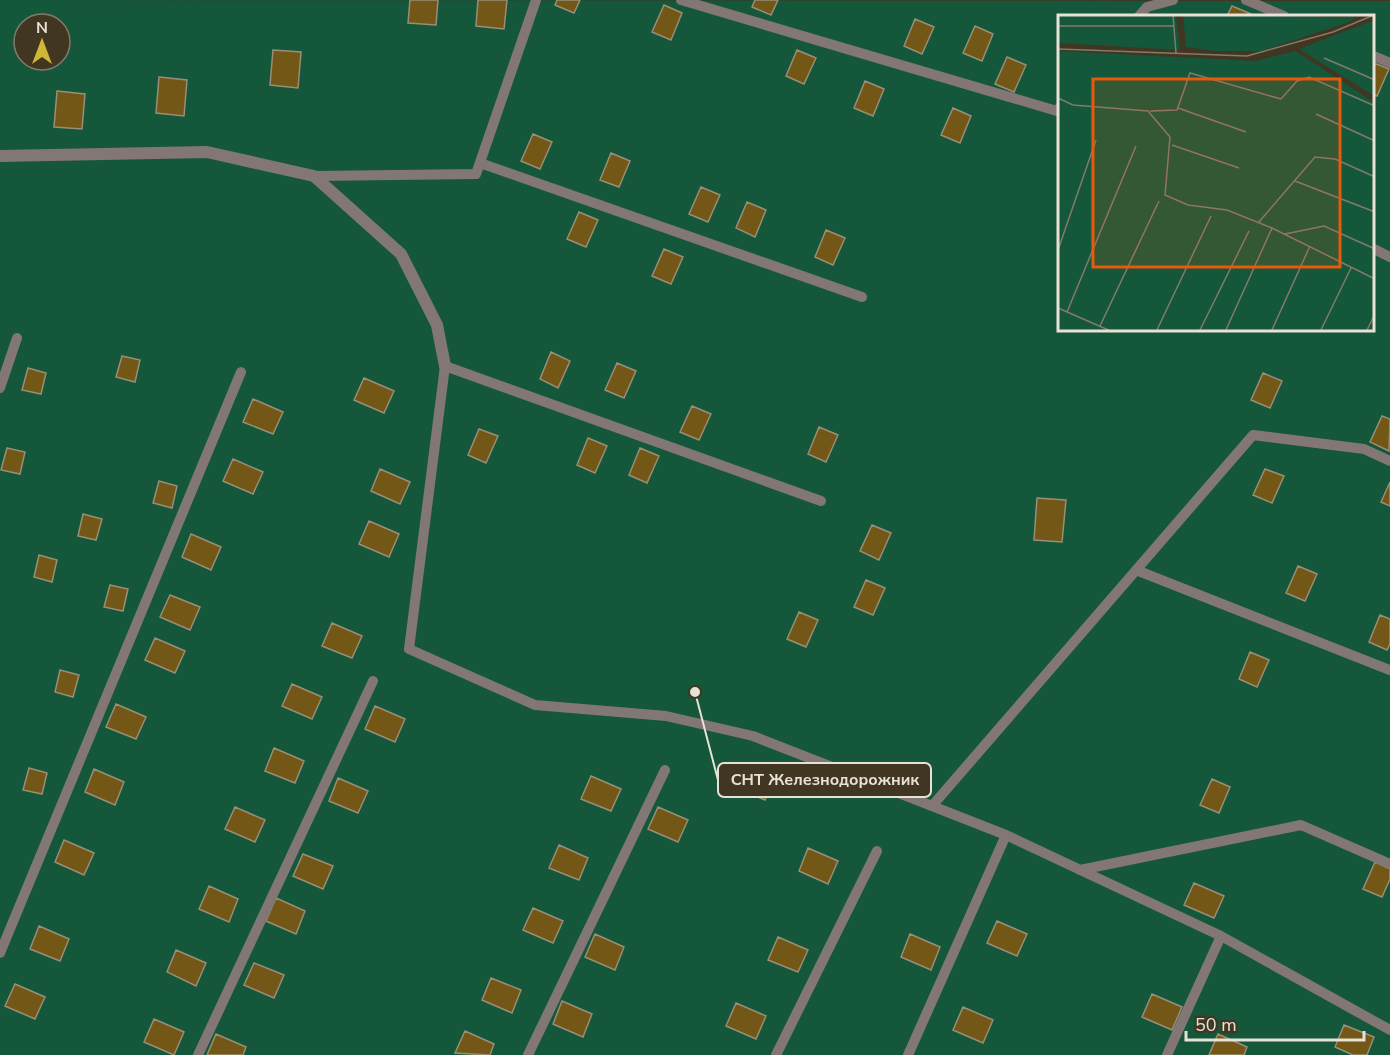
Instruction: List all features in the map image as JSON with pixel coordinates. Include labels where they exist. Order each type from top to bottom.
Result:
[{"type":"street","points":[[0,156],[207,152],[314,176],[401,255],[437,325],[445,366]]},
{"type":"lane","points":[[314,176],[476,174],[536,0]]},
{"type":"lane","points":[[681,0],[1058,110]]},
{"type":"lane","points":[[1140,15],[1148,7],[1173,0]]},
{"type":"lane","points":[[1246,0],[1282,15]]},
{"type":"lane","points":[[1375,56],[1390,63]]},
{"type":"lane","points":[[480,162],[862,297]]},
{"type":"lane","points":[[1375,250],[1390,257]]},
{"type":"lane","points":[[0,388],[17,338]]},
{"type":"lane","points":[[821,501],[445,366],[409,649],[535,705],[666,716],[753,736],[1006,835],[1221,936],[1390,1030]]},
{"type":"lane","points":[[0,953],[241,372]]},
{"type":"lane","points":[[932,806],[1253,435],[1364,449],[1390,460]]},
{"type":"lane","points":[[1136,570],[1390,670]]},
{"type":"lane","points":[[198,1055],[373,681]]},
{"type":"lane","points":[[528,1055],[665,770]]},
{"type":"lane","points":[[1079,870],[1301,825],[1390,864]]},
{"type":"lane","points":[[908,1055],[1006,835]]},
{"type":"lane","points":[[776,1055],[877,851]]},
{"type":"lane","points":[[1167,1055],[1221,936]]},
{"type":"green space","points":[[0,0],[1390,1],[1390,1055],[0,1055]]},
{"type":"building","points":[[410,0],[438,0],[436,25],[408,23]]},
{"type":"building","points":[[478,0],[507,0],[504,29],[476,26]]},
{"type":"building","points":[[557,0],[580,0],[574,13],[555,5]]},
{"type":"building","points":[[755,0],[778,0],[771,15],[752,7]]},
{"type":"building","points":[[664,5],[682,13],[671,40],[652,32]]},
{"type":"building","points":[[1232,6],[1251,14],[1250,15],[1228,15]]},
{"type":"building","points":[[915,19],[934,27],[922,54],[904,46]]},
{"type":"building","points":[[975,26],[993,34],[982,61],[963,53]]},
{"type":"building","points":[[273,50],[301,52],[298,88],[270,85]]},
{"type":"building","points":[[797,50],[816,58],[804,84],[786,76]]},
{"type":"building","points":[[1007,57],[1026,65],[1014,92],[995,84]]},
{"type":"building","points":[[1375,63],[1389,69],[1377,96],[1375,95]]},
{"type":"building","points":[[159,77],[187,80],[184,116],[156,113]]},
{"type":"building","points":[[865,81],[884,89],[873,116],[854,108]]},
{"type":"building","points":[[57,91],[85,94],[82,129],[54,127]]},
{"type":"building","points":[[953,108],[971,116],[960,143],[941,135]]},
{"type":"building","points":[[533,134],[552,142],[540,169],[521,161]]},
{"type":"building","points":[[611,153],[630,161],[619,187],[600,180]]},
{"type":"building","points":[[701,187],[720,195],[708,222],[689,214]]},
{"type":"building","points":[[747,202],[766,210],[755,237],[736,228]]},
{"type":"building","points":[[579,212],[598,220],[586,247],[567,239]]},
{"type":"building","points":[[826,230],[845,238],[833,265],[815,257]]},
{"type":"building","points":[[664,249],[683,257],[671,284],[652,276]]},
{"type":"building","points":[[551,352],[570,361],[558,388],[540,379]]},
{"type":"building","points":[[122,356],[140,360],[135,382],[116,377]]},
{"type":"building","points":[[617,363],[636,371],[624,398],[605,390]]},
{"type":"building","points":[[28,368],[46,373],[41,394],[22,390]]},
{"type":"building","points":[[1263,373],[1282,381],[1270,408],[1251,400]]},
{"type":"building","points":[[364,378],[394,391],[384,413],[354,400]]},
{"type":"building","points":[[253,399],[283,412],[273,434],[243,422]]},
{"type":"building","points":[[692,406],[711,414],[699,440],[680,432]]},
{"type":"building","points":[[1382,416],[1390,419],[1389,451],[1370,442]]},
{"type":"building","points":[[819,427],[838,435],[826,462],[808,454]]},
{"type":"building","points":[[479,429],[498,436],[486,463],[468,455]]},
{"type":"building","points":[[588,438],[607,446],[595,473],[577,465]]},
{"type":"building","points":[[7,448],[25,452],[20,474],[1,470]]},
{"type":"building","points":[[640,448],[659,456],[647,483],[629,475]]},
{"type":"building","points":[[233,459],[263,472],[253,494],[223,481]]},
{"type":"building","points":[[380,469],[410,482],[400,504],[371,491]]},
{"type":"building","points":[[1265,469],[1284,476],[1272,503],[1253,495]]},
{"type":"building","points":[[159,481],[177,486],[172,508],[153,503]]},
{"type":"building","points":[[1390,482],[1390,506],[1381,502]]},
{"type":"building","points":[[1037,498],[1066,500],[1062,542],[1034,540]]},
{"type":"building","points":[[83,514],[102,519],[96,540],[78,536]]},
{"type":"building","points":[[369,521],[399,534],[389,557],[359,544]]},
{"type":"building","points":[[872,525],[891,533],[879,560],[860,551]]},
{"type":"building","points":[[191,534],[221,547],[211,570],[182,557]]},
{"type":"building","points":[[39,555],[57,560],[52,582],[34,577]]},
{"type":"building","points":[[1298,566],[1317,574],[1305,601],[1286,593]]},
{"type":"building","points":[[866,580],[885,588],[873,615],[854,607]]},
{"type":"building","points":[[110,585],[128,589],[123,611],[104,607]]},
{"type":"building","points":[[170,595],[200,607],[190,630],[160,617]]},
{"type":"building","points":[[799,612],[818,620],[806,647],[787,639]]},
{"type":"building","points":[[1380,615],[1390,619],[1390,644],[1387,650],[1369,642]]},
{"type":"building","points":[[332,623],[362,636],[352,658],[322,646]]},
{"type":"building","points":[[155,638],[185,651],[175,673],[145,660]]},
{"type":"building","points":[[1250,652],[1269,660],[1257,687],[1239,679]]},
{"type":"building","points":[[60,670],[79,675],[73,697],[55,692]]},
{"type":"building","points":[[292,684],[322,697],[312,719],[282,706]]},
{"type":"building","points":[[116,704],[146,717],[136,739],[106,727]]},
{"type":"building","points":[[375,706],[405,719],[395,742],[365,729]]},
{"type":"building","points":[[274,748],[304,761],[295,783],[265,771]]},
{"type":"building","points":[[745,764],[775,777],[765,800],[735,787]]},
{"type":"building","points":[[29,768],[47,773],[42,794],[23,790]]},
{"type":"building","points":[[94,769],[124,782],[115,805],[85,792]]},
{"type":"building","points":[[591,776],[621,789],[611,811],[581,799]]},
{"type":"building","points":[[338,778],[368,791],[358,813],[329,801]]},
{"type":"building","points":[[1212,779],[1230,787],[1219,813],[1200,805]]},
{"type":"building","points":[[235,807],[265,820],[255,842],[225,829]]},
{"type":"building","points":[[658,807],[688,820],[678,842],[648,829]]},
{"type":"building","points":[[64,840],[94,853],[84,875],[55,862]]},
{"type":"building","points":[[559,845],[588,858],[579,880],[549,868]]},
{"type":"building","points":[[808,848],[838,861],[828,884],[799,871]]},
{"type":"building","points":[[303,854],[333,866],[323,889],[293,876]]},
{"type":"building","points":[[1375,862],[1390,869],[1390,879],[1382,897],[1363,889]]},
{"type":"building","points":[[1194,883],[1224,896],[1214,918],[1184,905]]},
{"type":"building","points":[[209,886],[238,899],[229,922],[199,909]]},
{"type":"building","points":[[276,898],[305,911],[296,934],[266,921]]},
{"type":"building","points":[[533,908],[563,921],[553,943],[523,930]]},
{"type":"building","points":[[997,921],[1027,934],[1017,956],[987,943]]},
{"type":"building","points":[[39,926],[69,939],[60,961],[30,949]]},
{"type":"building","points":[[595,934],[624,947],[615,970],[585,957]]},
{"type":"building","points":[[910,934],[940,947],[931,970],[901,957]]},
{"type":"building","points":[[778,937],[808,950],[798,972],[768,960]]},
{"type":"building","points":[[176,950],[206,963],[196,986],[167,972]]},
{"type":"building","points":[[254,963],[284,975],[274,998],[244,985]]},
{"type":"building","points":[[491,978],[521,990],[512,1013],[482,1000]]},
{"type":"building","points":[[15,984],[45,997],[35,1019],[5,1006]]},
{"type":"building","points":[[1152,994],[1182,1007],[1172,1030],[1142,1017]]},
{"type":"building","points":[[562,1001],[592,1014],[583,1037],[553,1024]]},
{"type":"building","points":[[736,1003],[766,1016],[756,1039],[726,1026]]},
{"type":"building","points":[[963,1007],[993,1020],[983,1043],[953,1030]]},
{"type":"building","points":[[154,1019],[184,1032],[174,1055],[144,1042]]},
{"type":"building","points":[[1344,1025],[1374,1037],[1367,1055],[1353,1055],[1335,1047]]},
{"type":"building","points":[[465,1031],[494,1044],[490,1055],[455,1053]]},
{"type":"building","points":[[216,1034],[246,1047],[243,1055],[207,1055]]},
{"type":"building","points":[[1218,1034],[1247,1047],[1244,1055],[1209,1055]]},
{"type":"place","name":"СНТ Железнодорожник","points":[[695,692]]}]
